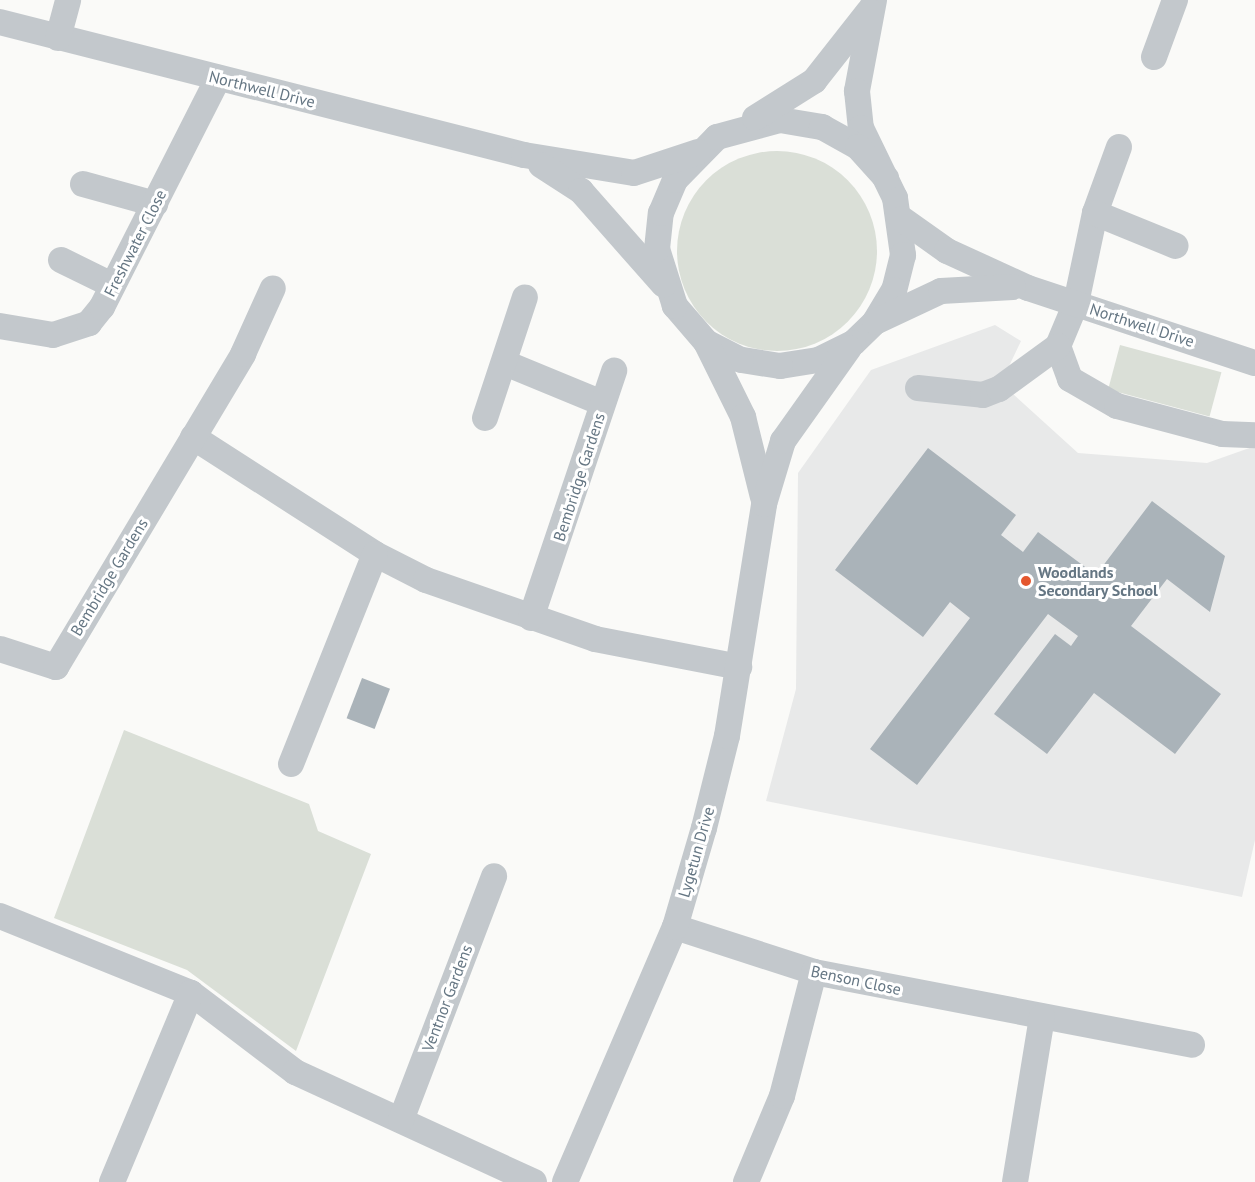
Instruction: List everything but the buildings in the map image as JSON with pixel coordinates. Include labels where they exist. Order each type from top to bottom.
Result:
[{"type":"street","points":[[58,38],[68,0]]},
{"type":"street","points":[[1154,57],[1175,0]]},
{"type":"street","points":[[524,155],[634,173],[698,152],[814,81],[873,3]]},
{"type":"street","points":[[764,504],[783,441],[853,343],[875,322],[894,291],[903,255],[902,219],[886,178],[861,128],[858,91],[873,3]]},
{"type":"street","name":"Northwell Drive","points":[[0,22],[524,155]]},
{"type":"street","name":"Freshwater Close","points":[[0,326],[53,335],[74,331],[89,323],[155,204],[218,78]]},
{"type":"street","points":[[739,127],[780,120],[822,127],[858,147],[886,178]]},
{"type":"street","points":[[918,388],[983,395],[1058,346],[1076,303],[1095,213],[1119,147]]},
{"type":"street","points":[[664,285],[657,249],[661,213],[675,180],[698,152]]},
{"type":"street","points":[[524,155],[581,191],[664,285],[675,306],[706,342],[743,417],[764,504]]},
{"type":"street","points":[[83,184],[155,204]]},
{"type":"street","points":[[1095,213],[1176,246]]},
{"type":"street","name":"Northwell Drive","points":[[902,219],[947,250],[1028,288],[1255,363]]},
{"type":"street","points":[[61,260],[112,285]]},
{"type":"street","name":"Bembridge Gardens","points":[[0,649],[56,667],[243,354],[273,288]]},
{"type":"street","name":"Northwell Drive","points":[[875,322],[941,291],[1028,288]]},
{"type":"street","points":[[485,418],[525,297]]},
{"type":"street","points":[[706,342],[741,360],[780,366],[818,360],[853,343]]},
{"type":"street","points":[[1058,346],[1070,379],[1117,406],[1222,434],[1255,435]]},
{"type":"street","name":"Bembridge Gardens","points":[[505,363],[602,403]]},
{"type":"street","name":"Bembridge Gardens","points":[[531,618],[614,371]]},
{"type":"street","points":[[193,437],[375,554],[426,580],[595,639],[739,667]]},
{"type":"street","name":"Lygetun Drive","points":[[565,1182],[675,927],[727,736],[764,504]]},
{"type":"street","points":[[291,764],[375,554]]},
{"type":"street","name":"Ventnor Gardens","points":[[401,1120],[494,876]]},
{"type":"street","points":[[0,916],[191,993],[295,1072],[534,1182]]},
{"type":"street","name":"Benson Close","points":[[675,927],[814,972],[1192,1045]]},
{"type":"street","points":[[746,1182],[782,1096],[814,972]]},
{"type":"street","points":[[112,1182],[191,993]]},
{"type":"street","points":[[1015,1182],[1042,1017]]},
{"type":"shaded area","points":[[777,151],[806,155],[833,168],[848,180],[860,195],[873,222],[877,251],[873,280],[860,307],[848,322],[833,334],[806,347],[777,351],[748,347],[721,334],[706,322],[694,307],[681,280],[677,251],[681,222],[694,195],[706,180],[721,168],[748,155]]},
{"type":"shaded area","name":"Woodlands Secondary School","points":[[995,325],[1021,341],[1001,383],[1078,453],[1207,463],[1255,446],[1255,840],[1242,897],[766,801],[796,689],[798,473],[871,370]]},
{"type":"shaded area","points":[[1120,345],[1221,372],[1210,417],[1108,389]]},
{"type":"shaded area","points":[[124,730],[309,804],[318,831],[371,854],[296,1051],[187,970],[54,918]]},
{"type":"place","name":"Woodlands Secondary School","points":[[1026,581]]}]
